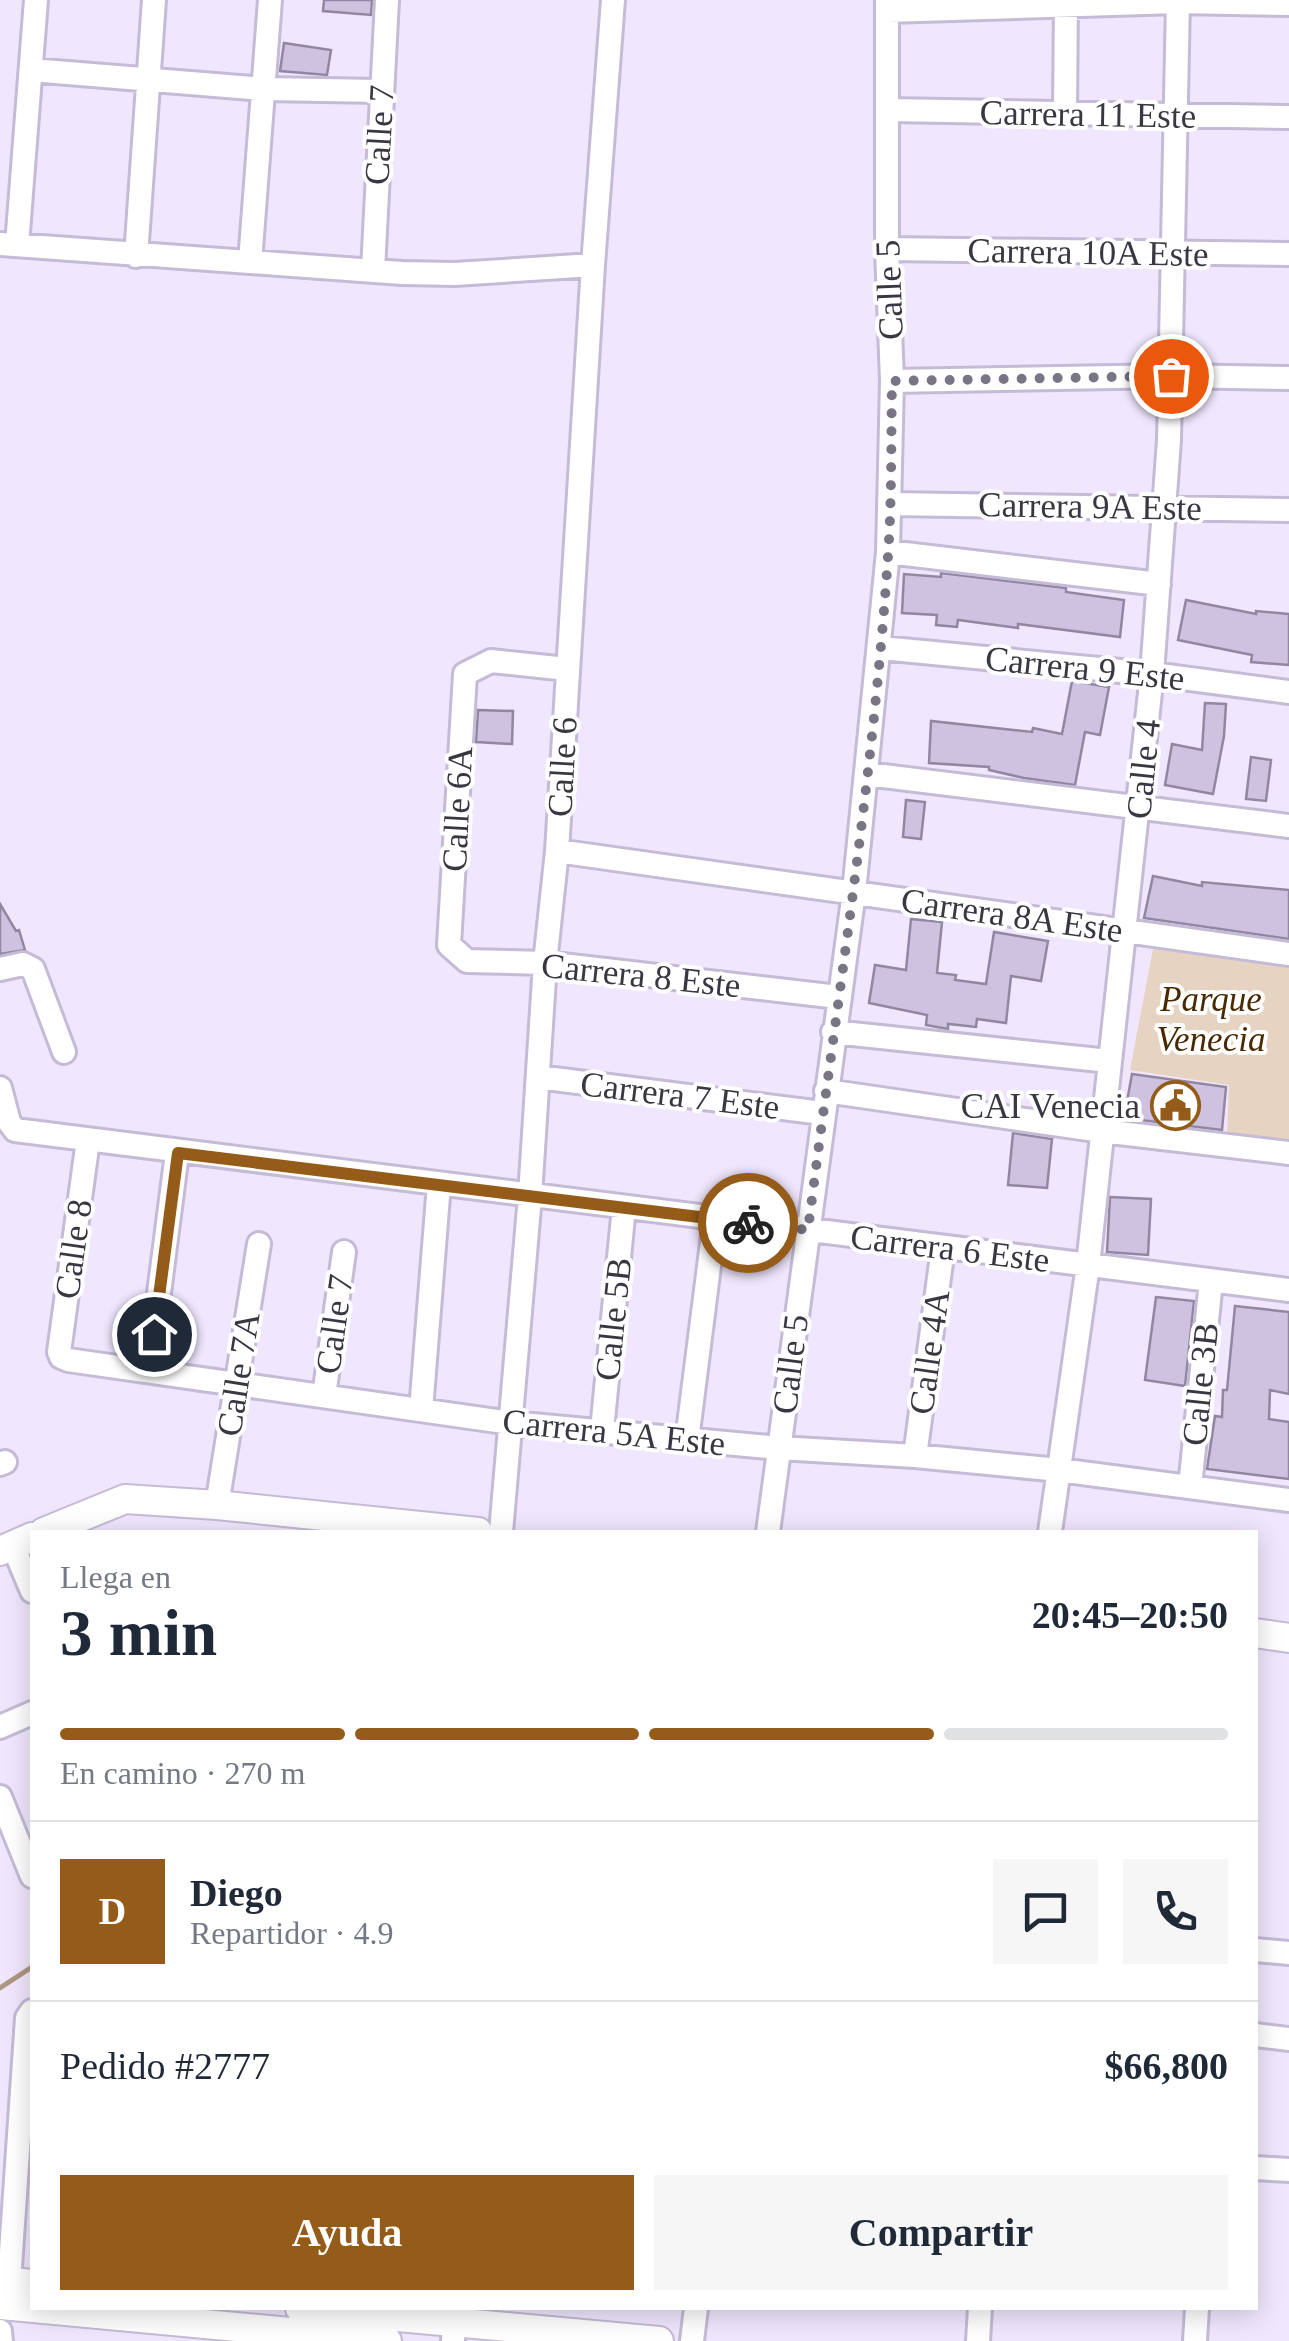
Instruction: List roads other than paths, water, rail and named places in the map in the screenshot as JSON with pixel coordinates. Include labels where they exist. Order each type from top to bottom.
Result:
[{"type":"main road","points":[[49,1530],[125,1500],[217,1505],[282,1522],[436,1530]]},
{"type":"main road","points":[[1258,1633],[1289,1638]]},
{"type":"main road","points":[[157,2310],[387,2341]]},
{"type":"main road","points":[[321,2310],[659,2341]]},
{"type":"street","points":[[36,0],[8,245],[456,274],[593,265]]},
{"type":"street","points":[[136,256],[154,0]]},
{"type":"street","points":[[250,262],[270,0]]},
{"type":"street","name":"Calle 7","points":[[373,270],[387,0]]},
{"type":"street","name":"Calle 6","points":[[500,1530],[558,850],[613,0]]},
{"type":"street","name":"Calle 4","points":[[1050,1530],[1088,1265],[1141,805],[1152,674],[1166,506],[1178,1]]},
{"type":"street","points":[[1065,113],[1066,2]]},
{"type":"street","points":[[887,6],[1288,3]]},
{"type":"street","name":"Calle 5","points":[[768,1530],[854,892],[881,648],[890,504],[892,381],[887,249],[887,6]]},
{"type":"street","points":[[31,70],[264,88],[380,91]]},
{"type":"street","name":"Carrera 11 Este","points":[[888,110],[1289,117]]},
{"type":"street","name":"Carrera 10A Este","points":[[887,249],[1289,254]]},
{"type":"street","points":[[892,381],[1289,378]]},
{"type":"street","name":"Carrera 9A Este","points":[[890,504],[1289,510]]},
{"type":"street","points":[[888,552],[1159,584]]},
{"type":"street","name":"Carrera 9 Este","points":[[881,648],[1152,674],[1289,692]]},
{"type":"street","name":"Calle 6A","points":[[450,945],[465,674],[490,662],[567,668]]},
{"type":"street","points":[[868,774],[1289,826]]},
{"type":"street","name":"Carrera 8A Este","points":[[558,850],[1289,954]]},
{"type":"street","name":"Carrera 8 Este","points":[[450,945],[467,961],[546,963],[838,997]]},
{"type":"street","points":[[0,970],[28,964],[64,1052]]},
{"type":"street","points":[[833,1032],[1109,1061]]},
{"type":"street","name":"Carrera 7 Este","points":[[538,1077],[824,1102],[1289,1153]]},
{"type":"street","name":"Carrera 6 Este","points":[[0,1088],[15,1130],[1289,1290]]},
{"type":"street","name":"Calle 8","points":[[61,1357],[58,1352],[88,1140]]},
{"type":"street","points":[[149,1371],[178,1153]]},
{"type":"street","points":[[420,1410],[439,1184]]},
{"type":"street","name":"Calle 5B","points":[[602,1430],[624,1208]]},
{"type":"street","points":[[687,1440],[714,1218]]},
{"type":"street","name":"Calle 7A","points":[[217,1505],[259,1244]]},
{"type":"street","name":"Calle 4A","points":[[915,1456],[943,1248]]},
{"type":"street","name":"Calle 7","points":[[324,1396],[344,1252]]},
{"type":"street","name":"Calle 3B","points":[[1190,1487],[1210,1282]]},
{"type":"street","name":"Carrera 5A Este","points":[[61,1357],[511,1422],[1059,1470],[1289,1500]]},
{"type":"street","points":[[15,1545],[30,1586]]},
{"type":"street","points":[[0,1727],[30,1714]]},
{"type":"street","points":[[0,1796],[30,1871]]},
{"type":"street","points":[[1258,1950],[1289,1953]]},
{"type":"street","points":[[8,2290],[26,2018],[30,2013]]},
{"type":"street","points":[[1258,2036],[1289,2039]]},
{"type":"street","points":[[1258,2168],[1289,2170]]},
{"type":"street","points":[[692,2341],[696,2310]]},
{"type":"street","points":[[978,2341],[980,2310]]},
{"type":"street","points":[[1195,2341],[1197,2310]]},
{"type":"street","points":[[0,2331],[1,2341]]},
{"type":"waterway","points":[[0,1988],[30,1968]]},
{"type":"place","name":"CAI Venecia","points":[[1175,1106]]},
{"type":"park label","name":"Parque Venecia","points":[[1211,1019]]}]
